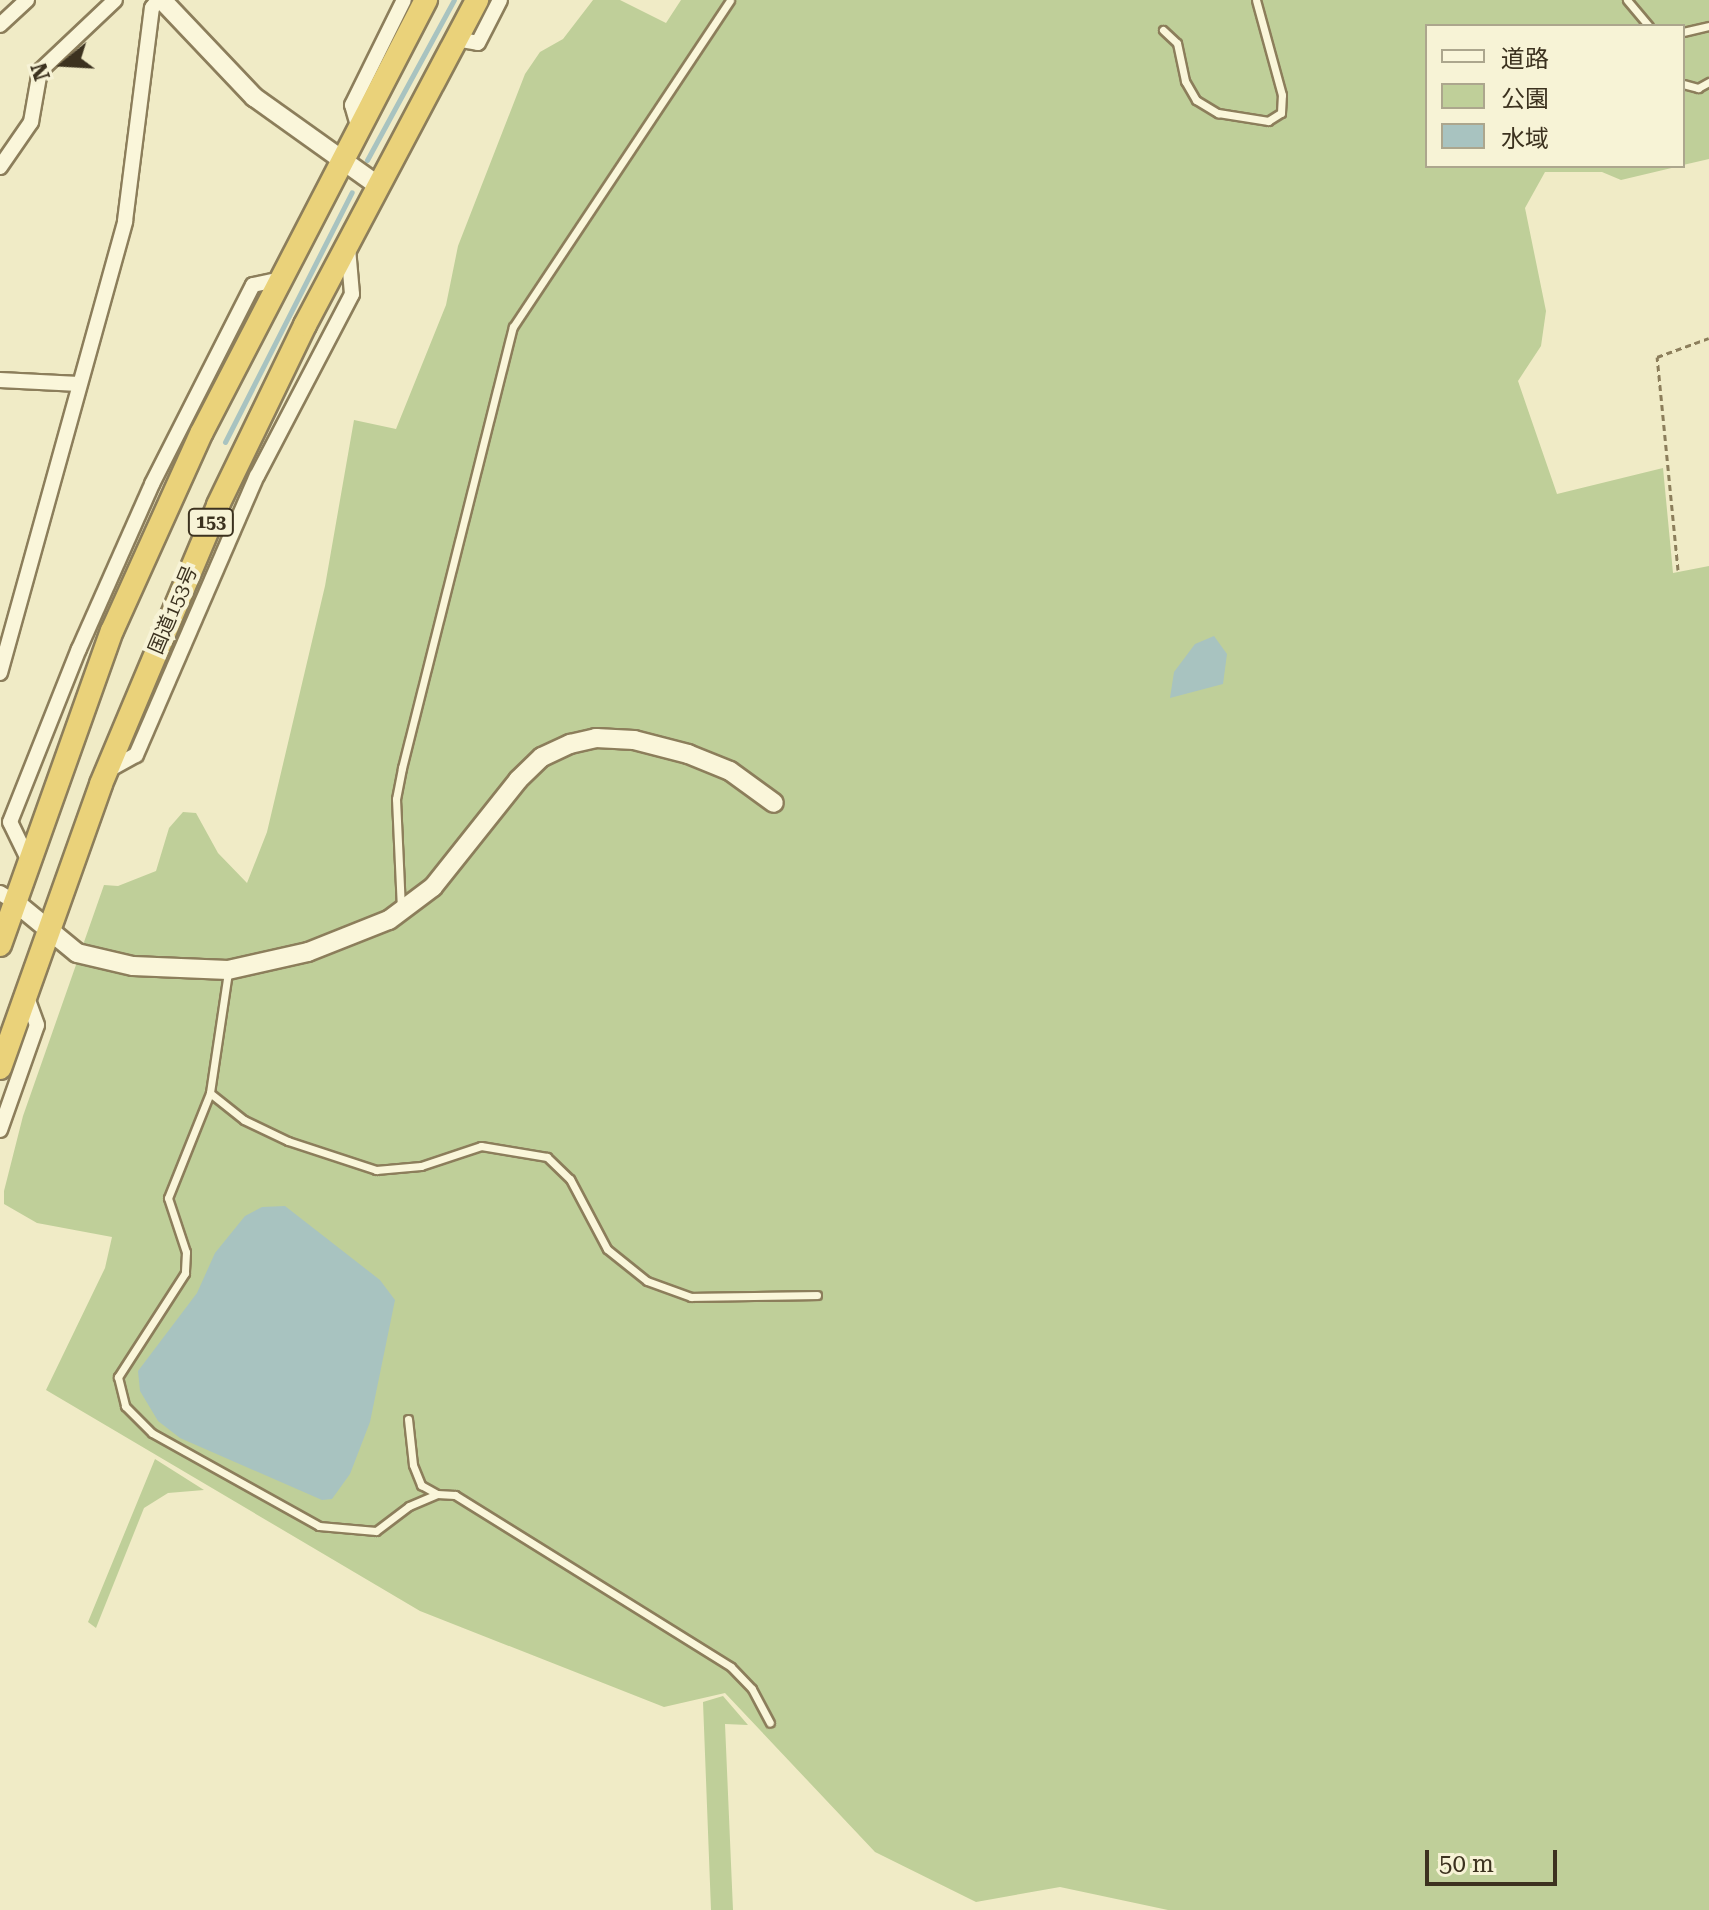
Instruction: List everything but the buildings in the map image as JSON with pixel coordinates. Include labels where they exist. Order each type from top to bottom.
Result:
[{"type":"highway","name":"153","points":[[0,945],[7,897],[28,859],[112,631],[202,432],[426,0]]},
{"type":"highway","name":"国道153号","points":[[0,1068],[105,772],[218,505],[477,0]]},
{"type":"street","points":[[0,25],[27,0]]},
{"type":"street","points":[[0,167],[29,127],[40,71],[115,0]]},
{"type":"street","points":[[0,673],[7,620],[125,221],[152,8],[160,0],[235,81],[379,186]]},
{"type":"street","points":[[359,129],[352,105],[404,0]]},
{"type":"street","points":[[456,39],[478,43],[500,0]]},
{"type":"street","points":[[105,772],[136,755],[237,518],[352,294],[348,248]]},
{"type":"street","points":[[0,380],[79,384]]},
{"type":"street","points":[[218,505],[237,518]]},
{"type":"street","points":[[7,897],[77,953],[133,966],[228,970],[308,952],[401,911],[433,887],[518,780],[542,757],[570,744],[596,738],[634,740],[688,754],[730,771],[774,803]]},
{"type":"street","points":[[0,1130],[37,1025],[26,995]]},
{"type":"lane","points":[[401,911],[396,799],[513,327],[730,0]]},
{"type":"lane","points":[[1163,30],[1177,43],[1185,81],[1196,100],[1218,113],[1268,121],[1281,113],[1282,95],[1256,0]]},
{"type":"lane","points":[[1627,0],[1647,24]]},
{"type":"lane","points":[[1685,32],[1709,26]]},
{"type":"lane","points":[[1685,85],[1698,88],[1709,82]]},
{"type":"lane","points":[[228,970],[210,1093],[168,1198],[186,1252],[185,1273],[118,1377],[125,1406],[152,1433],[319,1526],[376,1531],[409,1506],[437,1494]]},
{"type":"lane","points":[[210,1093],[255,1125],[376,1170],[421,1166],[481,1146],[547,1157],[570,1179],[607,1249],[647,1281],[691,1297],[817,1295]]},
{"type":"lane","points":[[408,1419],[413,1465],[421,1485],[437,1494],[455,1495],[731,1667],[752,1689],[770,1723]]},
{"type":"path","points":[[1678,570],[1657,357],[1663,350],[1709,338]]},
{"type":"green space","points":[[593,0],[620,0],[666,23],[681,0],[1709,0],[1709,159],[1685,165],[1685,24],[1425,24],[1425,168],[1672,168],[1621,180],[1602,172],[1545,172],[1525,208],[1546,311],[1541,346],[1518,381],[1557,494],[1663,468],[1673,573],[1709,566],[1709,1910],[1168,1910],[1060,1887],[976,1902],[875,1852],[725,1693],[664,1707],[420,1611],[46,1390],[105,1268],[112,1237],[37,1223],[4,1204],[4,1191],[23,1116],[104,885],[118,886],[156,871],[169,828],[183,812],[196,813],[218,853],[247,883],[267,832],[325,586],[354,420],[396,429],[446,305],[458,246],[525,74],[540,52],[563,39]]},
{"type":"green space","points":[[155,1459],[204,1490],[168,1493],[144,1508],[96,1628],[88,1622]]},
{"type":"green space","points":[[723,1696],[748,1725],[725,1724],[733,1910],[711,1910],[703,1702]]},
{"type":"water","points":[[1214,636],[1227,654],[1223,684],[1170,698],[1174,672],[1195,644]]},
{"type":"water","points":[[285,1206],[380,1280],[395,1300],[370,1422],[350,1474],[332,1499],[322,1500],[180,1438],[158,1421],[140,1391],[138,1371],[197,1293],[215,1253],[245,1216],[262,1207]]},
{"type":"waterway","points":[[367,160],[454,0]]},
{"type":"waterway","points":[[225,442],[352,192]]}]
